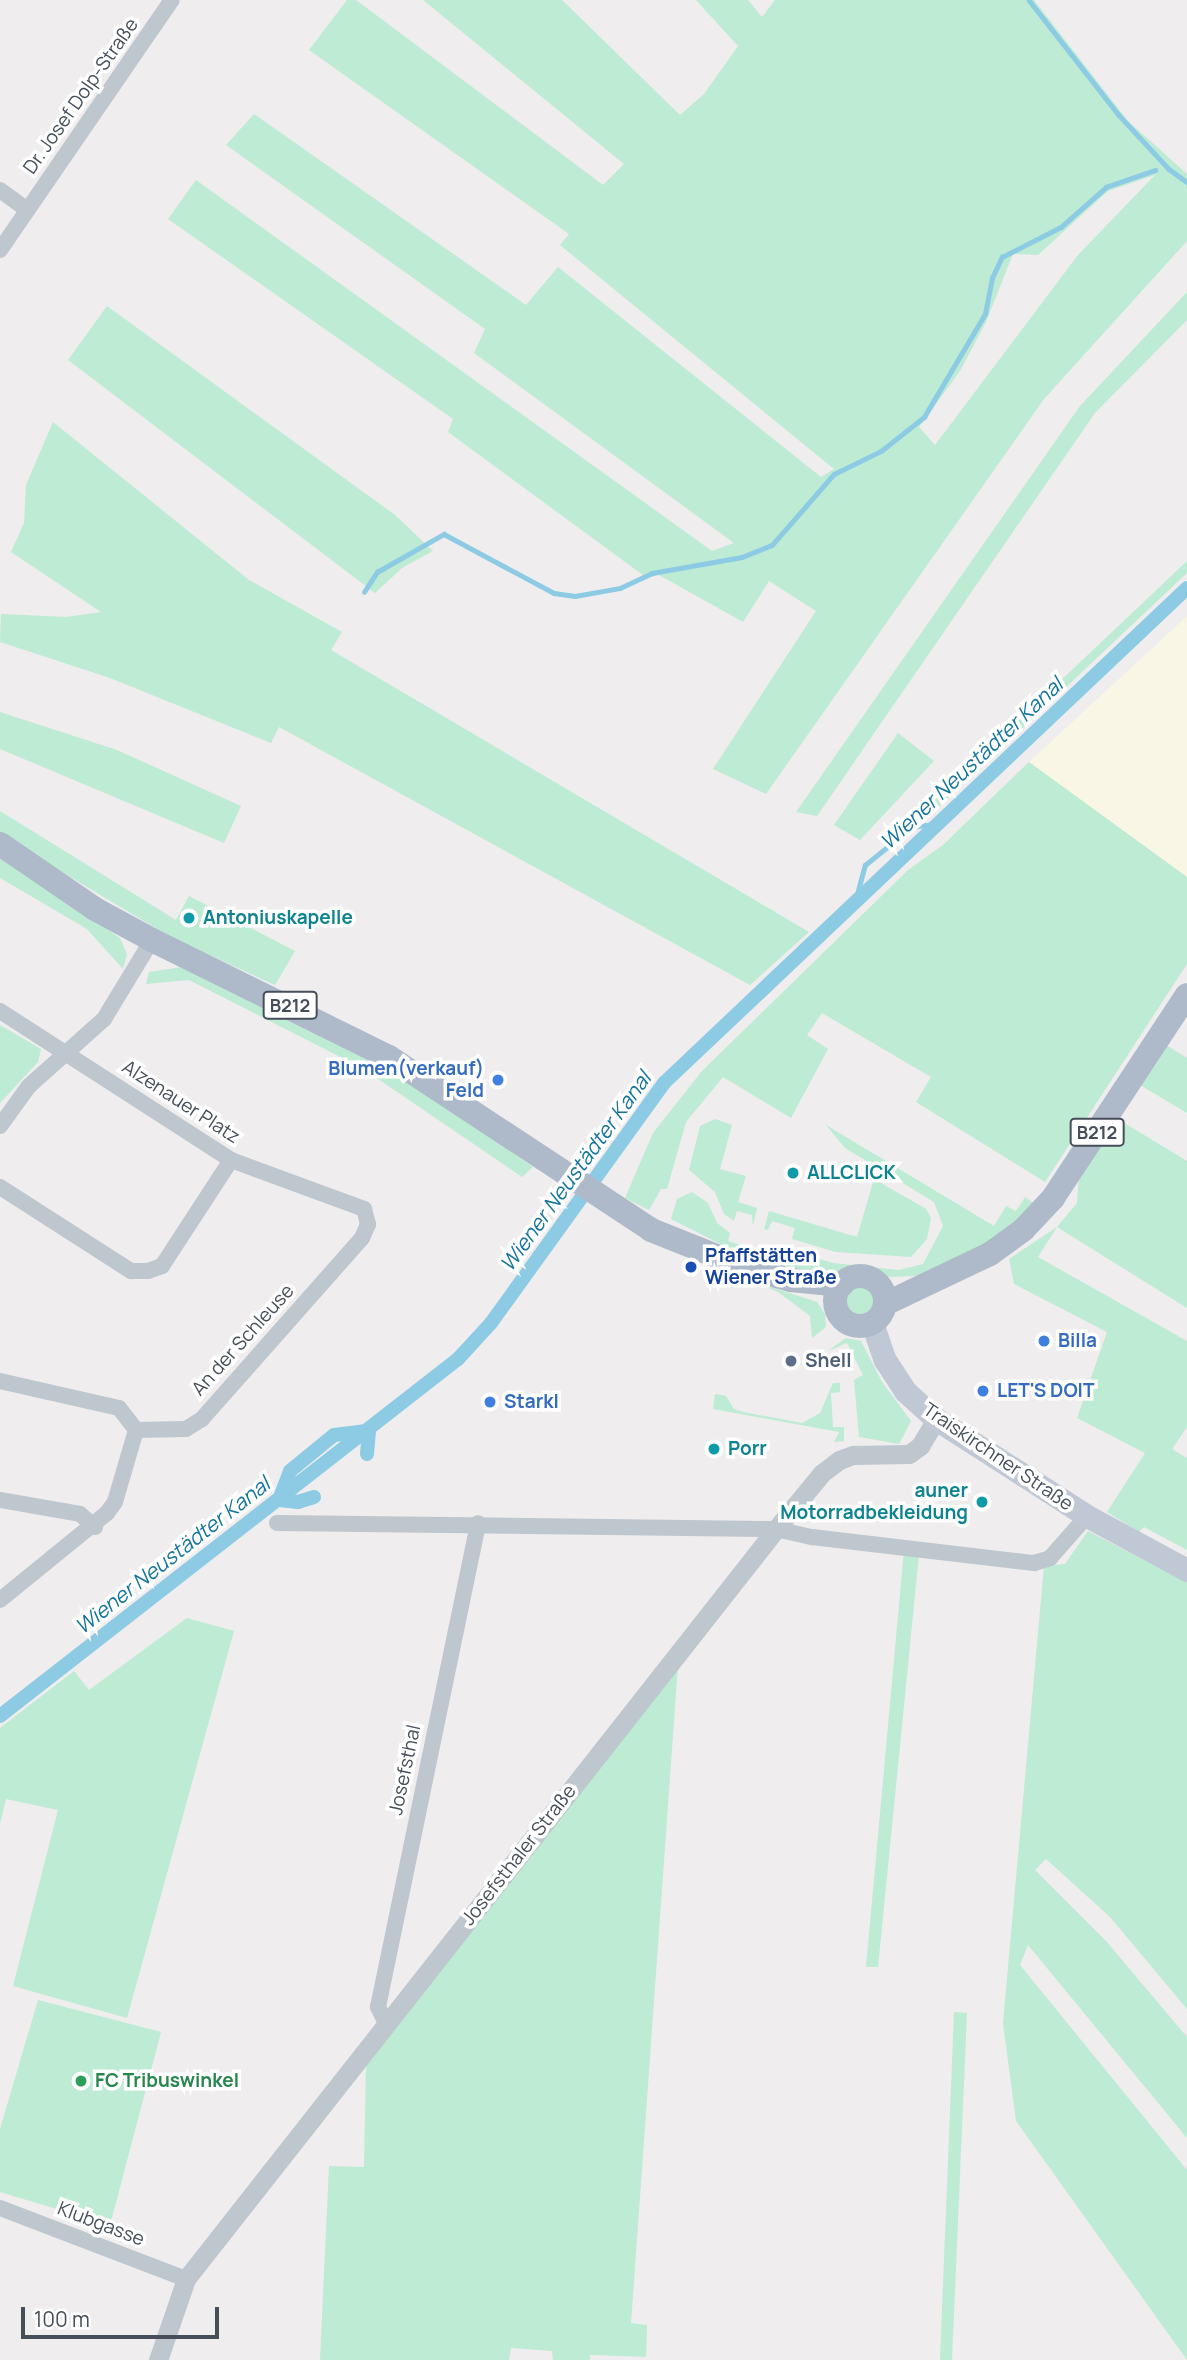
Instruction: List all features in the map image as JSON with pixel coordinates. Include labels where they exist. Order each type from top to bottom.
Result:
[{"type":"main road","name":"B212","points":[[0,844],[96,909],[152,940],[389,1057],[596,1197],[694,1250],[839,1294]]},
{"type":"main road","name":"B212","points":[[839,1294],[843,1320],[852,1325],[878,1304],[990,1254],[1023,1230],[1053,1198],[1187,995]]},
{"type":"main road","name":"B212","points":[[839,1294],[863,1277],[878,1304]]},
{"type":"main road","name":"Traiskirchner Straße","points":[[878,1304],[885,1360],[905,1391],[936,1419],[1087,1516],[1187,1570]]},
{"type":"street","name":"Dr. Josef Dolp-Straße","points":[[0,250],[172,0]]},
{"type":"street","points":[[0,190],[28,210]]},
{"type":"street","points":[[0,1126],[29,1086],[104,1019],[152,940]]},
{"type":"street","name":"Alzenauer Platz","points":[[0,1011],[69,1053],[231,1160],[364,1209],[368,1224],[362,1238]]},
{"type":"street","points":[[0,1187],[131,1271],[148,1271],[162,1266],[231,1160]]},
{"type":"street","name":"An der Schleuse","points":[[136,1430],[186,1429],[202,1419],[362,1238]]},
{"type":"street","points":[[0,1381],[119,1408],[136,1430],[116,1502],[96,1527],[0,1600]]},
{"type":"street","name":"Josefsthaler Straße","points":[[158,2360],[186,2279],[822,1473],[839,1460],[853,1455],[909,1454],[920,1446],[936,1419]]},
{"type":"street","points":[[0,1500],[80,1514],[96,1527]]},
{"type":"street","points":[[277,1523],[478,1523],[776,1529],[812,1537],[1034,1563],[1051,1558],[1087,1516]]},
{"type":"street","name":"Josefsthal","points":[[386,2024],[378,2007],[478,1523]]},
{"type":"street","name":"Klubgasse","points":[[0,2208],[186,2279]]},
{"type":"shaded area","points":[[1187,616],[1187,877],[1029,762]]},
{"type":"green space","points":[[347,0],[356,0],[603,185],[624,164],[423,0],[562,0],[680,115],[704,94],[738,46],[696,0],[748,0],[762,17],[775,0],[1034,0],[1128,121],[1187,174],[1187,241],[1044,399],[766,794],[713,769],[816,611],[769,581],[743,622],[659,575],[647,578],[448,432],[453,419],[168,219],[196,180],[712,551],[734,543],[474,353],[485,329],[226,145],[254,114],[526,305],[558,267],[821,477],[834,469],[560,245],[569,234],[309,50]],"holes":[[[1155,175],[1078,255],[935,445],[919,427],[960,371],[986,322],[1013,254],[1038,255],[1108,191]]]},
{"type":"green space","points":[[1187,292],[1187,320],[1095,413],[817,816],[796,812],[1080,406]]},
{"type":"green space","points":[[107,306],[395,515],[433,551],[402,568],[375,593],[68,360]]},
{"type":"green space","points":[[53,422],[249,580],[342,632],[331,650],[809,932],[750,985],[279,727],[271,743],[110,678],[0,642],[1,614],[66,617],[101,612],[11,552],[24,523],[26,485]]},
{"type":"green space","points":[[1187,561],[1187,573],[925,820],[920,814]]},
{"type":"green space","points":[[0,712],[117,750],[241,806],[224,843],[0,749]]},
{"type":"green space","points":[[898,733],[934,761],[860,840],[834,825]]},
{"type":"green space","points":[[1029,762],[1187,877],[1187,964],[1045,1182],[916,1102],[931,1077],[822,1013],[807,1035],[828,1049],[791,1118],[723,1077],[686,1122],[667,1189],[661,1189],[649,1210],[625,1198],[653,1133],[702,1071],[908,870],[943,845]]},
{"type":"green space","points":[[0,811],[176,920],[189,896],[295,951],[275,985],[174,939],[0,835]]},
{"type":"green space","points":[[0,855],[120,938],[127,954],[123,969],[87,929],[0,878]]},
{"type":"green space","points":[[182,967],[405,1078],[533,1167],[522,1177],[362,1068],[189,980],[146,984],[149,972]]},
{"type":"green space","points":[[0,1025],[41,1049],[38,1062],[0,1103]]},
{"type":"green space","points":[[1166,1045],[1187,1058],[1187,1113],[1140,1085]]},
{"type":"green space","points":[[1116,1118],[1187,1161],[1187,1308],[1057,1227],[1077,1203],[1079,1175]]},
{"type":"green space","points":[[715,1119],[732,1125],[720,1169],[746,1176],[738,1202],[757,1208],[753,1226],[752,1215],[737,1211],[734,1221],[724,1214],[715,1192],[689,1170],[700,1126]]},
{"type":"green space","points":[[826,1125],[994,1226],[1006,1206],[1016,1211],[1025,1197],[1032,1202],[1032,1208],[999,1238],[941,1269],[915,1276],[885,1277],[859,1271],[832,1276],[752,1260],[671,1219],[677,1199],[692,1192],[708,1203],[717,1223],[730,1233],[728,1241],[786,1259],[789,1250],[833,1263],[899,1270],[923,1264],[943,1226],[934,1202],[845,1148]]},
{"type":"green space","points":[[874,1179],[926,1209],[931,1218],[927,1239],[911,1257],[836,1252],[792,1239],[795,1228],[772,1221],[768,1230],[764,1229],[769,1211],[857,1237]]},
{"type":"green space","points":[[1057,1227],[1038,1257],[1187,1341],[1187,1427],[1172,1449],[1187,1458],[1187,1550],[1144,1527],[1139,1532],[1107,1512],[1145,1453],[1077,1418],[1107,1332],[1014,1284],[1009,1259]]},
{"type":"green space","points":[[755,1282],[817,1302],[825,1314],[826,1327],[812,1338],[810,1316],[778,1292]]},
{"type":"green space","points":[[859,1286],[870,1291],[875,1302],[870,1313],[859,1318],[848,1313],[843,1302],[848,1291]]},
{"type":"green space","points":[[846,1338],[861,1341],[882,1382],[911,1421],[899,1444],[859,1437],[854,1380],[863,1375],[847,1343],[828,1351]]},
{"type":"green space","points":[[833,1383],[840,1383],[840,1392],[831,1393],[833,1427],[844,1427],[844,1441],[834,1442],[839,1432],[713,1409],[715,1394],[726,1396],[734,1409],[743,1412],[802,1423],[820,1413]]},
{"type":"green space","points":[[1088,1531],[1187,1582],[1187,2009],[1110,1917],[1046,1859],[1035,1870],[1106,1941],[1187,2037],[1187,2138],[1028,1945],[1020,1965],[1187,2170],[1187,2360],[1016,2121],[1003,2023],[1044,1566],[1065,1564]]},
{"type":"green space","points":[[904,1550],[919,1554],[878,1967],[866,1967]]},
{"type":"green space","points":[[187,1618],[234,1631],[127,2018],[13,1986],[58,1810],[6,1799],[0,1824],[0,1728],[74,1671],[89,1690]]},
{"type":"green space","points":[[678,1665],[631,2323],[647,2325],[646,2357],[590,2355],[590,2360],[553,2360],[552,2351],[511,2348],[509,2360],[320,2360],[329,2166],[364,2167],[366,2066]]},
{"type":"green space","name":"FC Tribuswinkel","points":[[38,2000],[161,2032],[110,2225],[0,2192],[0,2129]]},
{"type":"green space","points":[[954,2012],[967,2013],[952,2360],[940,2360]]},
{"type":"waterway","points":[[1029,0],[1118,114],[1169,169],[1187,182]]},
{"type":"waterway","points":[[364,592],[377,572],[444,534],[554,593],[575,596],[620,588],[652,573],[742,557],[772,545],[834,474],[881,451],[924,417],[985,314],[992,278],[1002,257],[1061,227],[1106,187],[1155,170]]},
{"type":"waterway","name":"Wiener Neustädter Kanal","points":[[0,1716],[458,1359],[491,1323],[664,1083],[1187,588]]},
{"type":"waterway","points":[[856,898],[865,865],[912,827],[934,824]]},
{"type":"waterway","points":[[314,1497],[298,1502],[279,1500],[290,1471],[334,1435],[369,1431],[367,1454]]},
{"type":"place","name":"Antoniuskapelle","points":[[189,918]]},
{"type":"place","name":"Blumen(verkauf) Feld","points":[[498,1080]]},
{"type":"place","name":"ALLCLICK","points":[[793,1173]]},
{"type":"place","name":"Pfaffstätten Wiener Straße","points":[[691,1267]]},
{"type":"place","name":"Billa","points":[[1044,1341]]},
{"type":"place","name":"Shell","points":[[791,1361]]},
{"type":"place","name":"LET'S DOIT","points":[[983,1391]]},
{"type":"place","name":"Starkl","points":[[490,1402]]},
{"type":"place","name":"Porr","points":[[714,1449]]},
{"type":"place","name":"auner Motorradbekleidung","points":[[982,1502]]},
{"type":"place","name":"FC Tribuswinkel","points":[[81,2081]]}]
